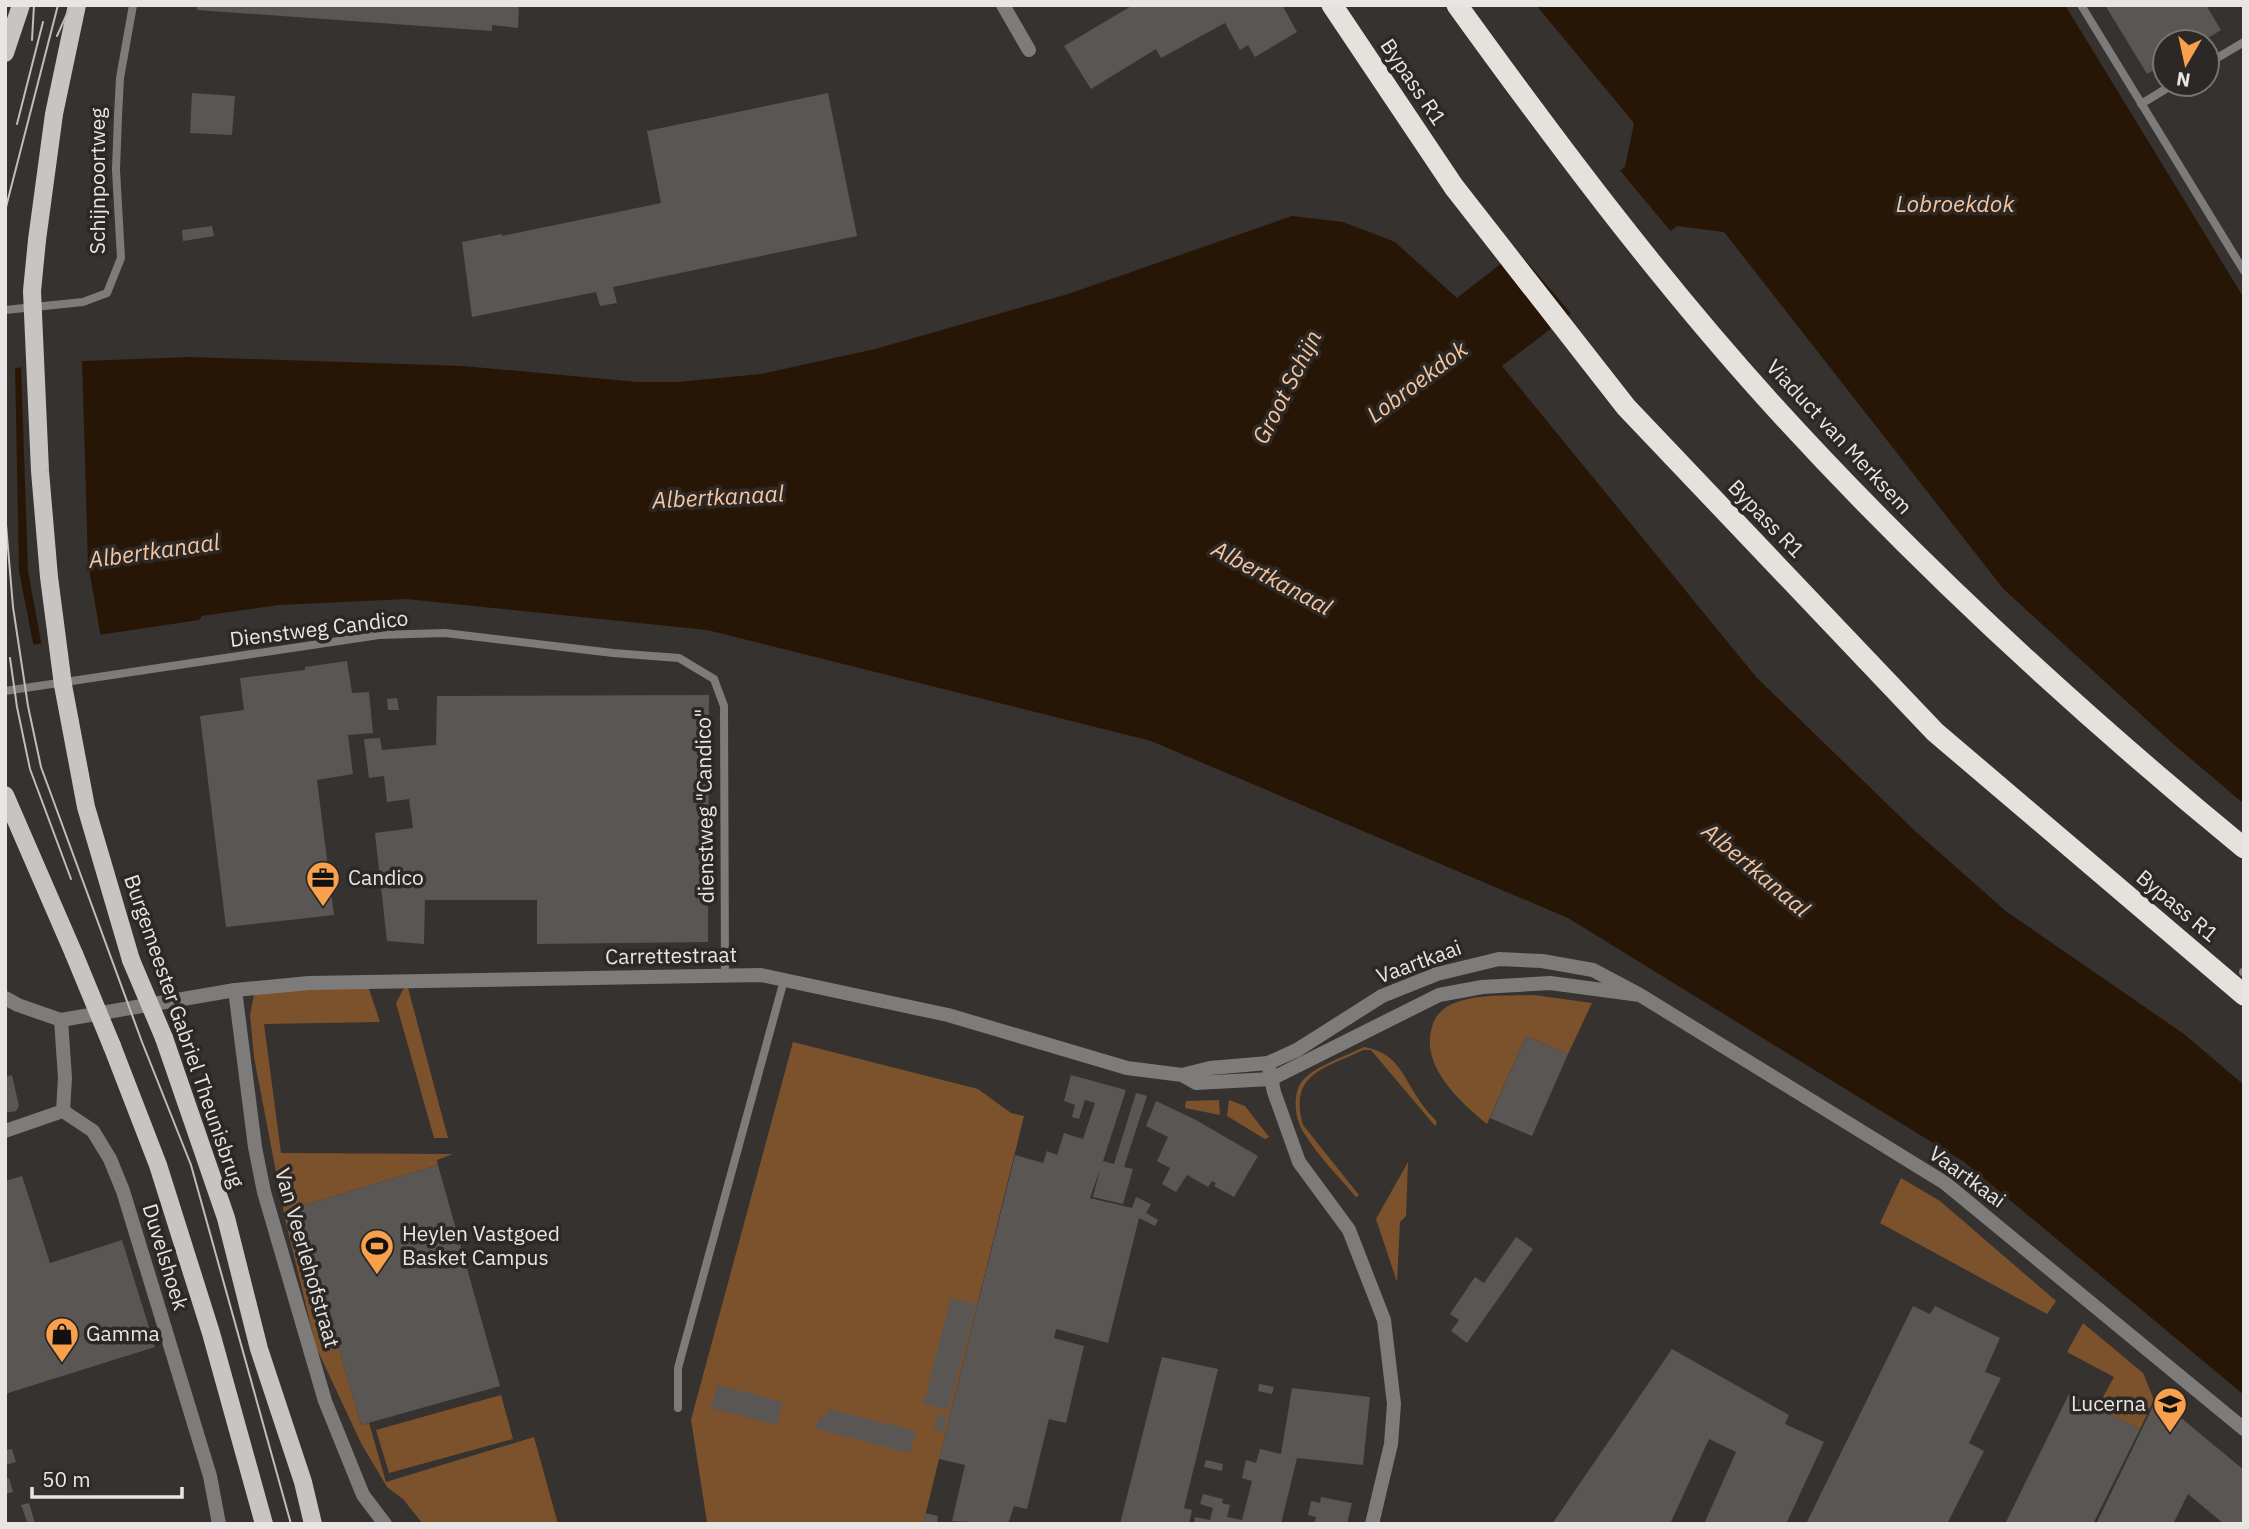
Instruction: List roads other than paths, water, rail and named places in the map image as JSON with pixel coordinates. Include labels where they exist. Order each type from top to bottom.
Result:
[{"type":"highway","name":"Bypass R1","points":[[1332,5],[1454,187],[1626,407],[1935,732],[2244,995]]},
{"type":"highway","name":"Viaduct van Merksem","points":[[1457,5],[1588,184],[1740,368],[1806,440],[1942,580],[2067,698],[2244,848]]},
{"type":"main road","points":[[5,53],[21,5]]},
{"type":"main road","name":"Burgemeester Gabriel Theunisbrug","points":[[77,5],[54,114],[32,291],[40,471],[49,577],[76,761],[86,807],[131,960],[164,1038],[226,1218],[259,1349],[303,1482],[313,1524]]},
{"type":"main road","points":[[5,795],[112,1046],[166,1191],[211,1333],[264,1524]]},
{"type":"street","points":[[1003,5],[1030,50]]},
{"type":"street","name":"Vaartkaai","points":[[1182,1075],[1210,1068],[1268,1063],[1297,1050],[1382,996],[1437,974],[1499,960],[1542,961],[1593,970],[1640,995],[1945,1183],[2244,1429]]},
{"type":"street","name":"Carrettestraat","points":[[61,1020],[235,990],[309,983],[761,975],[948,1015],[1127,1068],[1182,1075],[1196,1083],[1271,1079]]},
{"type":"street","name":"Vaartkaai","points":[[1271,1079],[1439,995],[1482,986],[1550,983],[1640,995]]},
{"type":"street","name":"Van Veerlehofstraat","points":[[235,990],[255,1147],[264,1192],[325,1401],[363,1495],[385,1524]]},
{"type":"street","points":[[5,998],[61,1020],[65,1078],[63,1111],[5,1131]]},
{"type":"street","points":[[1268,1063],[1299,1162],[1349,1230],[1384,1320],[1394,1404],[1391,1444],[1372,1524]]},
{"type":"street","name":"Duvelshoek","points":[[63,1111],[87,1125],[102,1142],[122,1191],[210,1476],[219,1524]]},
{"type":"lane","name":"Schijnpoortweg","points":[[5,310],[83,302],[107,293],[121,258],[116,170],[118,116],[120,78],[133,5]]},
{"type":"lane","points":[[2081,5],[2244,271]]},
{"type":"lane","points":[[2221,56],[2244,42]]},
{"type":"lane","points":[[2141,104],[2151,98]]},
{"type":"lane","name":"Dienstweg Candico","points":[[5,691],[379,635],[445,633],[613,653],[679,657]]},
{"type":"lane","name":"dienstweg \"Candico\"","points":[[679,657],[714,679],[724,706],[725,975]]},
{"type":"lane","points":[[678,1408],[678,1368],[784,980]]},
{"type":"water","points":[[1536,5],[2065,5],[2244,298],[2244,804],[2173,744],[2005,591],[1724,232],[1677,226],[1502,366],[1757,678],[1915,831],[2007,912],[2184,1034],[2244,1085],[2244,1395],[1964,1162],[1568,918],[1151,741],[707,630],[406,599],[279,605],[202,616],[199,620],[5,649],[5,369],[84,361],[190,357],[463,366],[638,382],[677,382],[761,374],[875,349],[1068,294],[1292,216],[1343,222],[1395,242],[1457,298],[1625,167],[1634,123]]},
{"type":"tram line","points":[[32,40],[34,5]]},
{"type":"tram line","points":[[5,211],[58,5]]},
{"type":"tram line","points":[[57,36],[71,5]]},
{"type":"tram line","points":[[17,124],[43,22]]},
{"type":"tram line","points":[[5,513],[13,607],[28,706],[41,767],[142,1042],[191,1165],[291,1524]]},
{"type":"tram line","points":[[10,658],[30,769],[71,879]]},
{"type":"place","name":"Candico","points":[[323,908]]},
{"type":"place","name":"Heylen Vastgoed Basket Campus","points":[[377,1276]]},
{"type":"place","name":"Gamma","points":[[62,1364]]},
{"type":"place","name":"Lucerna","points":[[2170,1434]]},
{"type":"water label","name":"Lobroekdok","points":[[1955,204]]},
{"type":"water label","name":"Lobroekdok","points":[[1417,382]]},
{"type":"water label","name":"Groot Schijn","points":[[1287,387]]},
{"type":"water label","name":"Albertkanaal","points":[[718,497]]},
{"type":"water label","name":"Albertkanaal","points":[[154,551]]},
{"type":"water label","name":"Albertkanaal","points":[[1272,578]]},
{"type":"water label","name":"Albertkanaal","points":[[1756,870]]}]
